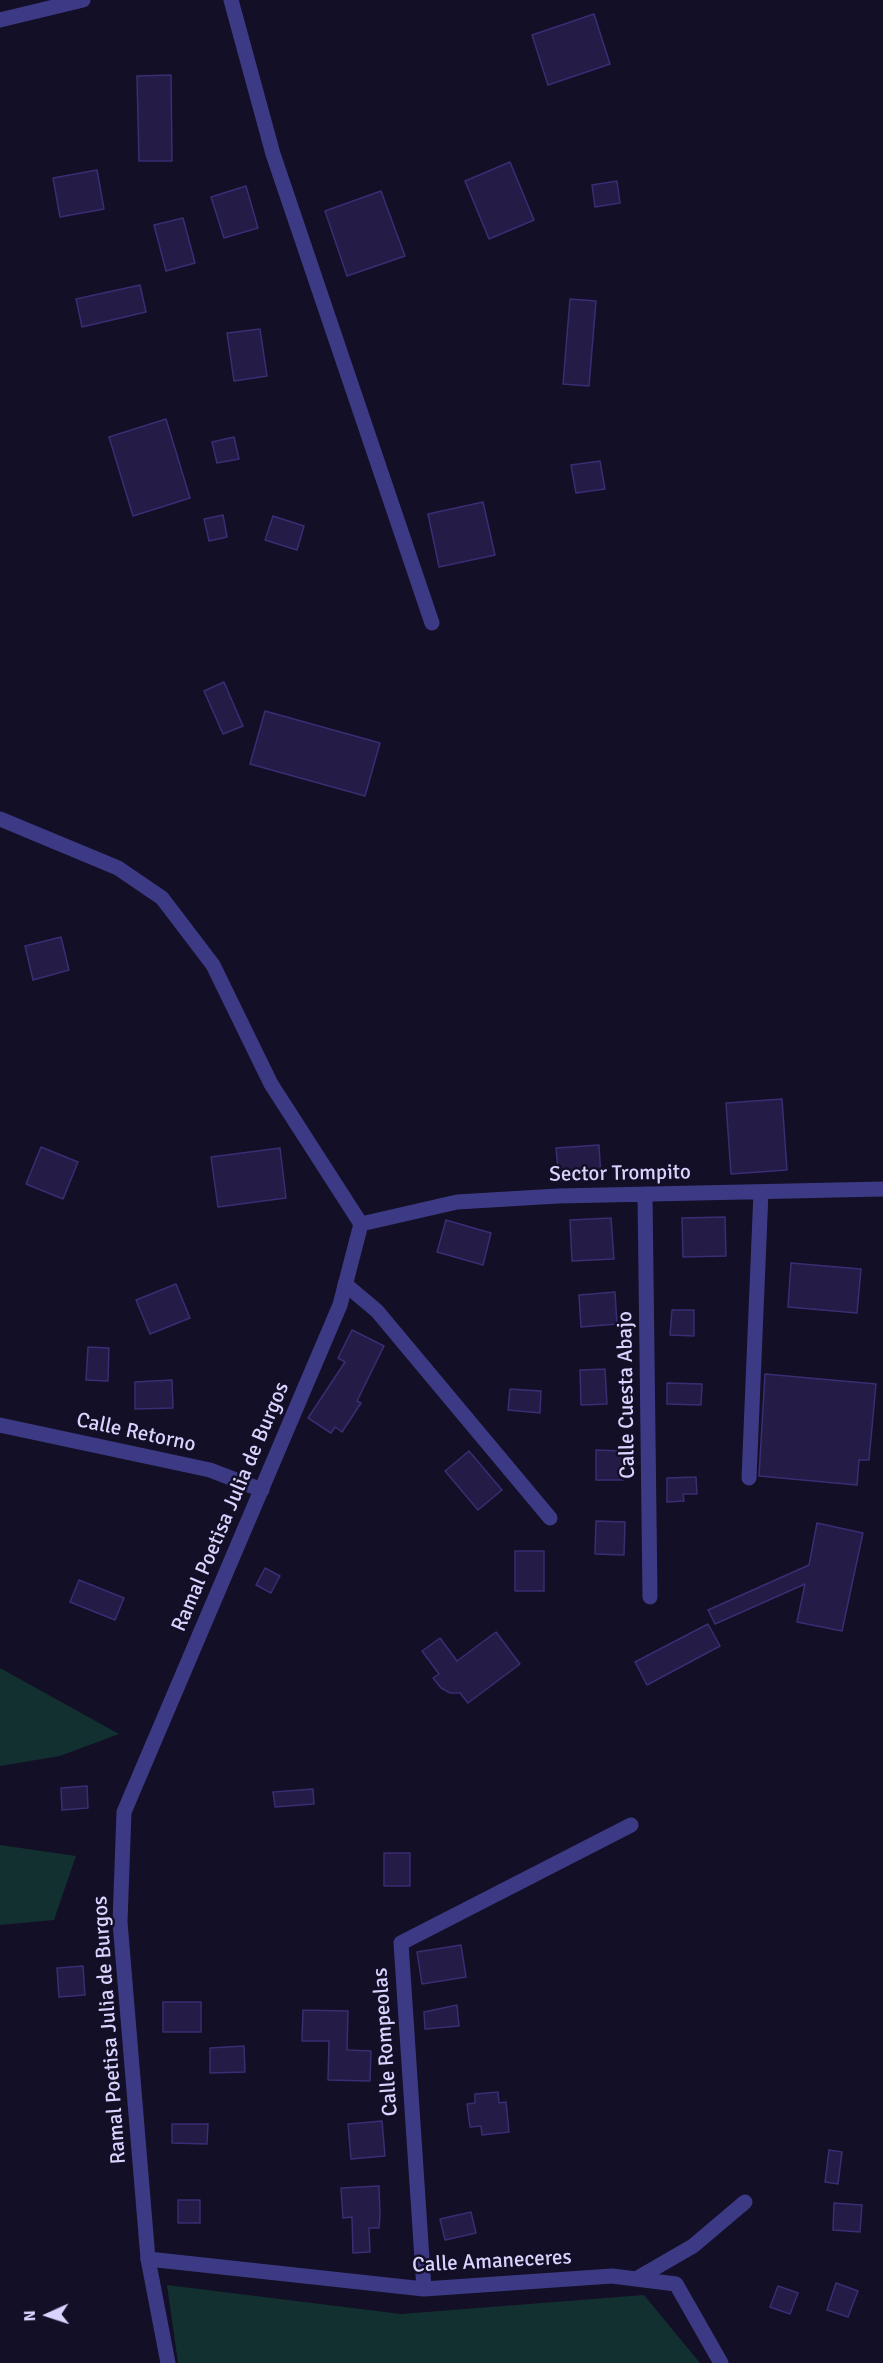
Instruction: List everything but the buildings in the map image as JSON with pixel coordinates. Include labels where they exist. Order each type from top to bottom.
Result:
[{"type":"street","points":[[0,20],[83,0]]},
{"type":"street","points":[[231,0],[273,154],[432,623]]},
{"type":"street","points":[[0,819],[118,868],[162,898],[213,965],[271,1084],[362,1224]]},
{"type":"street","name":"Sector Trompito","points":[[362,1224],[457,1202],[645,1194],[883,1189]]},
{"type":"street","points":[[749,1478],[761,1191]]},
{"type":"street","name":"Calle Cuesta Abajo","points":[[645,1194],[650,1597]]},
{"type":"street","name":"Ramal Poetisa Julia de Burgos","points":[[168,2363],[148,2259],[120,1922],[124,1812],[340,1305],[362,1224]]},
{"type":"street","points":[[345,1284],[377,1311],[550,1518]]},
{"type":"street","name":"Calle Retorno","points":[[0,1425],[210,1470],[262,1490]]},
{"type":"street","name":"Calle Rompeolas","points":[[424,2289],[401,1943],[632,1825]]},
{"type":"street","points":[[636,2279],[693,2246],[745,2202]]},
{"type":"street","name":"Calle Amaneceres","points":[[148,2259],[424,2289],[612,2276],[676,2284],[721,2363]]},
{"type":"green space","points":[[0,1668],[119,1734],[60,1756],[0,1766]]},
{"type":"green space","points":[[0,1845],[76,1856],[54,1920],[0,1925]]},
{"type":"green space","points":[[167,2285],[401,2314],[644,2295],[700,2363],[178,2363]]}]
